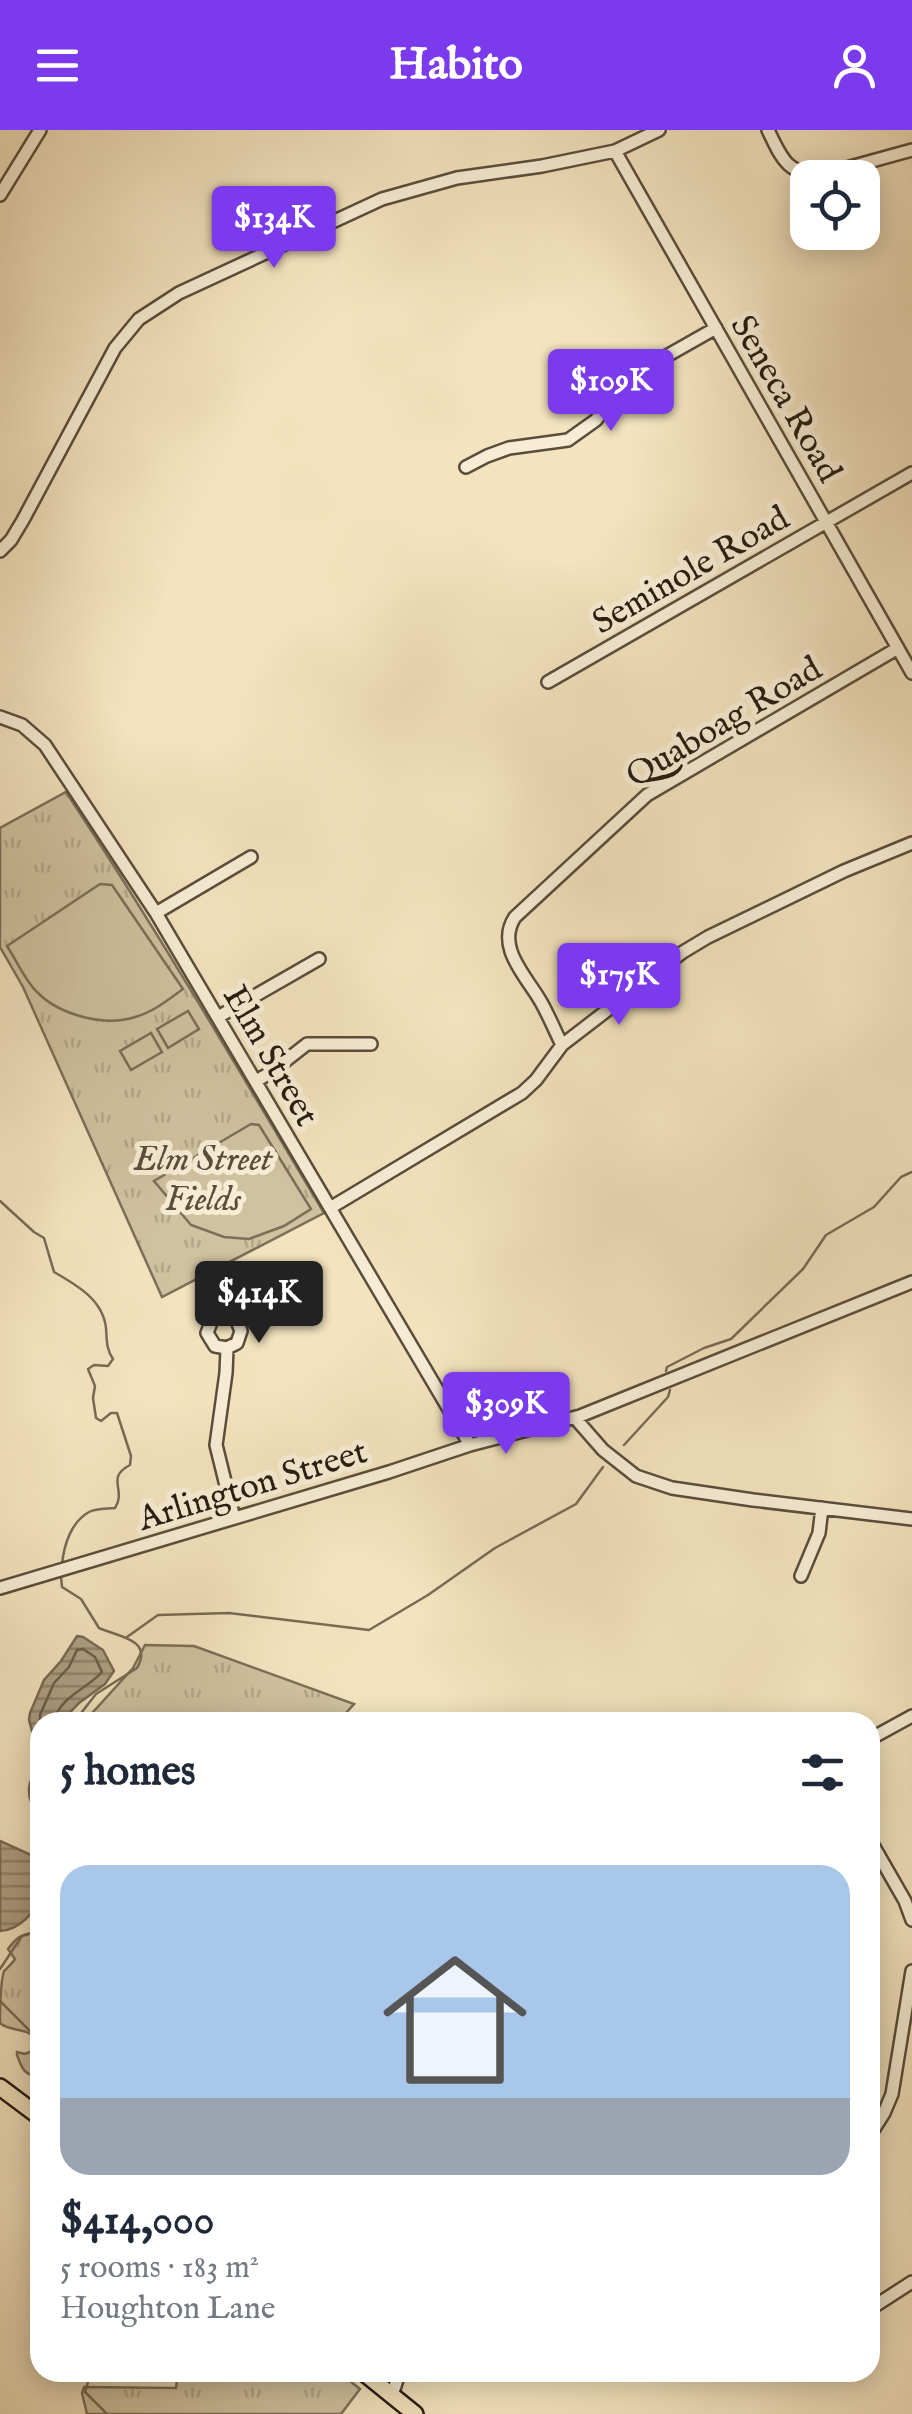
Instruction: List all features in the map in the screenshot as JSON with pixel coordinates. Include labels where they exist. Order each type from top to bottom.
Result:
[{"type":"main road","points":[[0,2087],[30,2110]]},
{"type":"main road","points":[[376,2382],[415,2414]]},
{"type":"street","points":[[0,195],[40,130]]},
{"type":"street","points":[[0,551],[23,520],[116,348],[139,320],[179,292],[382,199],[457,178],[542,166],[615,150],[658,130]]},
{"type":"street","points":[[768,130],[792,170],[809,175],[912,150]]},
{"type":"street","name":"Seneca Road","points":[[615,150],[912,673]]},
{"type":"street","points":[[466,467],[497,452],[568,440],[596,420],[626,378],[716,328]]},
{"type":"street","name":"Seminole Road","points":[[548,682],[912,473]]},
{"type":"street","name":"Quaboag Road","points":[[562,1045],[542,1002],[512,954],[508,935],[515,917],[646,796],[898,648]]},
{"type":"street","name":"Elm Street","points":[[0,717],[28,730],[49,750],[156,913],[470,1445]]},
{"type":"street","points":[[330,1208],[522,1093],[562,1045],[696,944],[854,866],[912,842]]},
{"type":"street","points":[[156,913],[251,857]]},
{"type":"street","points":[[218,1017],[318,959]]},
{"type":"street","points":[[256,1080],[308,1044],[371,1044]]},
{"type":"street","name":"Arlington Street","points":[[0,1588],[470,1445],[575,1418],[912,1282]]},
{"type":"street","points":[[227,1348],[216,1445],[234,1518]]},
{"type":"street","points":[[575,1418],[603,1450],[636,1476],[692,1492],[912,1519]]},
{"type":"street","points":[[801,1576],[819,1534],[822,1508]]},
{"type":"street","points":[[880,1734],[912,1716]]},
{"type":"street","points":[[880,1857],[912,1920]]},
{"type":"street","points":[[880,2119],[892,2094],[912,1971]]},
{"type":"street","points":[[880,2299],[912,2282]]},
{"type":"street","points":[[392,2395],[396,2382]]},
{"type":"green space","name":"Elm Street Fields","points":[[66,792],[324,1213],[162,1297],[23,987],[0,947],[0,828]]},
{"type":"green space","points":[[100,884],[112,885],[183,989],[148,1012],[123,1020],[84,1017],[47,1001],[29,983],[7,946]]},
{"type":"green space","points":[[188,1011],[199,1029],[168,1048],[157,1029]]},
{"type":"green space","points":[[151,1033],[162,1052],[131,1070],[120,1051]]},
{"type":"green space","points":[[251,1124],[259,1125],[311,1209],[284,1226],[249,1239],[224,1237],[191,1225],[154,1181]]},
{"type":"green space","points":[[145,1645],[194,1646],[354,1704],[347,1712],[93,1712],[133,1668]]},
{"type":"green space","points":[[30,1934],[30,2034],[0,2023],[4,1971],[15,1959],[8,1949]]},
{"type":"green space","points":[[17,2052],[30,2052],[30,2075],[20,2064]]},
{"type":"green space","points":[[177,2382],[351,2382],[360,2389],[341,2414],[87,2414],[82,2393],[84,2387],[176,2388]]},
{"type":"water","points":[[77,1636],[83,1637],[103,1650],[114,1671],[105,1684],[70,1712],[30,1712],[44,1680]]},
{"type":"water","points":[[0,1841],[30,1854],[30,1914],[20,1924],[0,1931]]},
{"type":"waterway","points":[[666,1371],[704,1348],[731,1339],[803,1269],[826,1235],[874,1207],[901,1177],[912,1172]]},
{"type":"waterway","points":[[0,1201],[44,1238],[54,1272],[80,1288],[100,1309],[113,1359],[108,1366],[94,1365],[88,1369],[95,1386],[96,1418],[101,1421],[117,1413],[131,1456],[130,1465],[117,1480],[119,1496],[115,1508],[92,1511],[77,1522],[62,1564]]},
{"type":"waterway","points":[[624,1445],[670,1390]]},
{"type":"waterway","points":[[127,1637],[158,1615],[229,1613],[369,1630],[495,1548],[576,1504],[603,1467]]},
{"type":"waterway","points":[[61,1577],[62,1587],[81,1599],[99,1628],[131,1640],[141,1651],[137,1668],[96,1694],[82,1712]]},
{"type":"waterway","points":[[30,1785],[30,1797]]},
{"type":"waterway","points":[[0,1969],[22,1936],[30,1934]]},
{"type":"waterway","points":[[0,2001],[30,2031]]},
{"type":"waterway","points":[[88,2382],[85,2392],[107,2414]]}]
